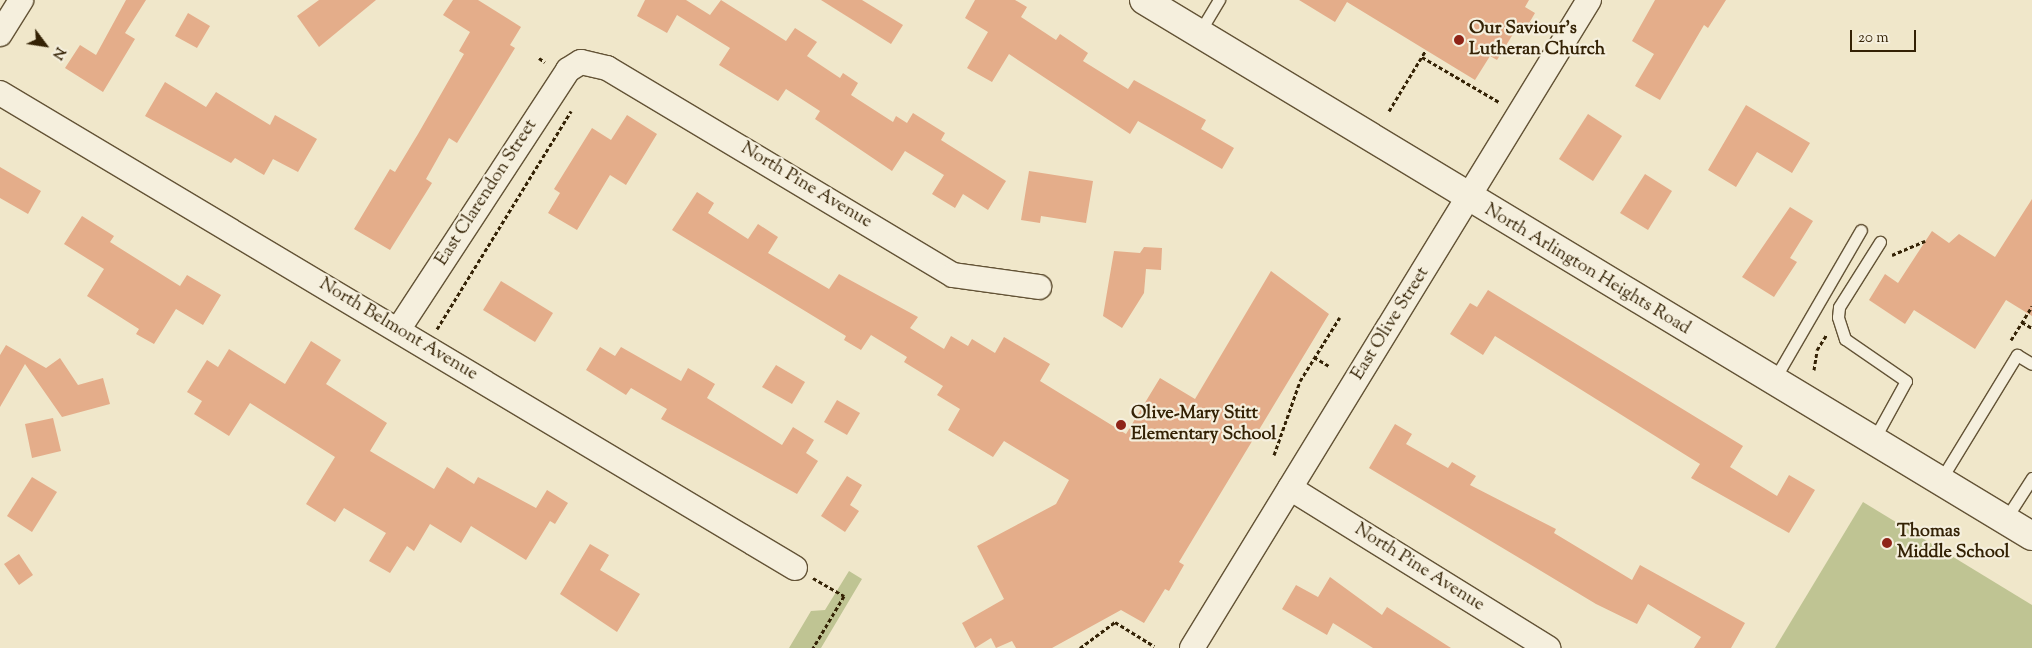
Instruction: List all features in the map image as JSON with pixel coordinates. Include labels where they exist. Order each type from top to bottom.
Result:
[{"type":"main road","name":"North Arlington Heights Road","points":[[1144,0],[1467,198],[2032,536]]},
{"type":"street","points":[[0,34],[20,0]]},
{"type":"street","name":"East Olive Street","points":[[1192,648],[1589,0]]},
{"type":"street","name":"North Pine Avenue","points":[[581,62],[607,68],[954,275],[1039,286]]},
{"type":"street","name":"East Clarendon Street","points":[[398,330],[568,70],[581,62]]},
{"type":"street","name":"North Belmont Avenue","points":[[0,93],[795,568]]},
{"type":"street","name":"North Pine Avenue","points":[[1290,488],[1548,648]]},
{"type":"lane","points":[[1198,33],[1219,0]]},
{"type":"lane","points":[[1774,381],[1862,230]]},
{"type":"lane","points":[[1873,441],[1906,381],[1846,339],[1838,317],[1839,307],[1880,242]]},
{"type":"lane","points":[[1940,481],[2017,355],[2032,364]]},
{"type":"lane","points":[[2005,520],[2032,478]]},
{"type":"path","points":[[1529,23],[1535,27]]},
{"type":"path","points":[[1389,111],[1426,50]]},
{"type":"path","points":[[1422,57],[1519,114]]},
{"type":"path","points":[[2017,355],[2010,338],[2032,306]]},
{"type":"path","points":[[1274,455],[1300,381],[1340,317]]},
{"type":"path","points":[[2022,322],[2032,328]]},
{"type":"path","points":[[1314,357],[1329,366]]},
{"type":"path","points":[[795,568],[844,596],[813,648]]},
{"type":"path","points":[[1080,648],[1086,646],[1115,622],[1154,646]]},
{"type":"green space","name":"Thomas Middle School","points":[[1863,502],[2032,605],[2032,648],[1775,648]]},
{"type":"green space","points":[[849,571],[862,579],[821,648],[789,648],[811,611],[825,610]]},
{"type":"building","points":[[126,0],[146,0],[125,33],[135,39],[103,92],[65,68],[80,45],[96,55]]},
{"type":"building","points":[[319,0],[376,0],[319,47],[297,16]]},
{"type":"building","points":[[453,0],[478,0],[521,27],[510,45],[515,48],[457,143],[449,138],[426,179],[432,183],[390,250],[354,229],[390,169],[395,172],[464,54],[459,51],[470,32],[443,15]]},
{"type":"building","points":[[645,0],[686,0],[710,15],[721,0],[786,41],[795,28],[817,42],[807,56],[840,78],[843,73],[858,83],[851,95],[893,122],[896,116],[907,123],[913,113],[945,133],[941,140],[1006,181],[988,210],[963,194],[955,208],[932,194],[944,175],[905,151],[892,171],[815,119],[820,111],[786,89],[778,101],[719,65],[730,48],[677,15],[667,33],[637,16]]},
{"type":"building","points":[[821,0],[862,0],[903,25],[891,44]]},
{"type":"building","points":[[975,0],[1015,0],[1027,7],[1021,17],[1056,40],[1060,34],[1088,53],[1083,61],[1128,89],[1134,80],[1206,120],[1201,129],[1234,148],[1222,169],[1138,121],[1130,134],[1009,54],[992,82],[967,68],[988,32],[965,18]]},
{"type":"building","name":"Our Saviour's Lutheran Church","points":[[1299,0],[1529,0],[1525,7],[1535,13],[1525,30],[1518,26],[1497,60],[1490,56],[1475,80],[1347,2],[1335,22]]},
{"type":"building","points":[[1655,0],[1726,0],[1708,28],[1704,25],[1660,100],[1635,86],[1654,54],[1632,41]]},
{"type":"building","points":[[188,13],[210,26],[197,48],[175,36]]},
{"type":"building","points":[[165,82],[206,107],[216,92],[270,125],[275,115],[317,139],[298,172],[273,159],[264,175],[235,158],[231,163],[145,116]]},
{"type":"building","points":[[1746,105],[1810,143],[1792,173],[1757,152],[1736,187],[1708,170]]},
{"type":"building","points":[[1588,114],[1622,136],[1593,181],[1559,159]]},
{"type":"building","points":[[627,115],[657,134],[626,185],[610,175],[577,230],[548,213],[560,193],[554,189],[592,128],[611,140]]},
{"type":"building","points":[[0,167],[41,191],[28,214],[0,198]]},
{"type":"building","points":[[1029,171],[1093,181],[1086,223],[1041,216],[1040,223],[1021,220]]},
{"type":"building","points":[[1645,174],[1672,191],[1648,230],[1620,213]]},
{"type":"building","name":"Olive-Mary Stitt Elementary School","points":[[697,192],[714,203],[708,213],[748,239],[758,224],[778,237],[768,253],[829,289],[839,274],[918,317],[910,328],[944,349],[951,336],[968,346],[972,339],[995,353],[1004,337],[1050,364],[1040,381],[1126,434],[1160,378],[1195,399],[1271,271],[1329,314],[1179,562],[1184,565],[1169,591],[1165,589],[1144,623],[1121,610],[1052,648],[1016,648],[1012,641],[996,648],[991,638],[975,648],[962,623],[1004,599],[977,546],[1056,504],[1069,480],[1004,441],[993,457],[948,430],[960,409],[937,395],[943,386],[904,362],[907,357],[871,335],[861,350],[844,340],[846,336],[672,230]]},
{"type":"building","points":[[2032,199],[2032,316],[2006,300],[1975,349],[1914,310],[1905,324],[1869,300],[1885,274],[1898,283],[1932,231],[1949,243],[1959,234],[1995,257]]},
{"type":"building","points":[[1790,207],[1813,221],[1790,258],[1797,262],[1774,297],[1742,277]]},
{"type":"building","points":[[82,216],[114,236],[110,242],[180,286],[187,275],[221,295],[203,325],[176,309],[154,344],[136,334],[139,329],[87,296],[104,269],[64,244]]},
{"type":"building","points":[[1144,247],[1162,248],[1161,270],[1146,269],[1144,293],[1122,328],[1103,316],[1114,251],[1140,253]]},
{"type":"building","points":[[501,281],[553,313],[535,342],[483,310]]},
{"type":"building","points":[[1488,290],[1743,446],[1730,467],[1777,496],[1789,475],[1815,490],[1789,533],[1691,478],[1700,464],[1495,336],[1483,355],[1450,334],[1470,303],[1477,307]]},
{"type":"building","points":[[311,341],[341,360],[326,384],[387,423],[370,451],[434,489],[447,467],[474,484],[478,477],[536,508],[547,490],[568,503],[555,524],[550,521],[526,560],[471,526],[461,543],[430,524],[414,551],[407,546],[390,573],[369,561],[386,533],[344,508],[335,522],[306,504],[335,457],[250,403],[229,436],[194,414],[202,401],[187,392],[207,360],[218,367],[229,349],[285,384]]},
{"type":"building","points":[[6,345],[46,368],[60,358],[78,385],[103,378],[110,404],[62,417],[25,364],[0,407],[0,355]]},
{"type":"building","points":[[600,347],[615,356],[621,347],[681,381],[688,368],[715,384],[707,398],[782,445],[793,427],[814,440],[806,453],[818,461],[797,494],[661,419],[667,409],[631,388],[626,395],[586,370]]},
{"type":"building","points":[[776,365],[805,382],[792,404],[762,387]]},
{"type":"building","points":[[837,400],[860,413],[847,435],[824,422]]},
{"type":"building","points":[[53,418],[61,451],[32,458],[25,424]]},
{"type":"building","points":[[1395,424],[1412,434],[1406,444],[1448,468],[1452,462],[1476,476],[1470,485],[1556,529],[1554,533],[1632,580],[1640,565],[1745,623],[1731,648],[1694,648],[1701,637],[1648,604],[1637,624],[1596,604],[1369,468]]},
{"type":"building","points":[[847,476],[862,485],[850,505],[859,511],[845,532],[821,516]]},
{"type":"building","points":[[32,477],[57,492],[32,532],[7,516]]},
{"type":"building","points":[[590,544],[609,555],[600,570],[640,594],[617,632],[560,594]]},
{"type":"building","points":[[19,554],[33,575],[19,585],[4,564]]},
{"type":"building","points":[[1330,577],[1382,615],[1387,607],[1451,648],[1373,648],[1333,623],[1327,635],[1282,609],[1296,585],[1318,597]]},
{"type":"place","name":"Our Saviour's Lutheran Church","points":[[1459,40]]},
{"type":"place","name":"Olive-Mary Stitt Elementary School","points":[[1121,425]]},
{"type":"place","name":"Thomas Middle School","points":[[1887,543]]}]
